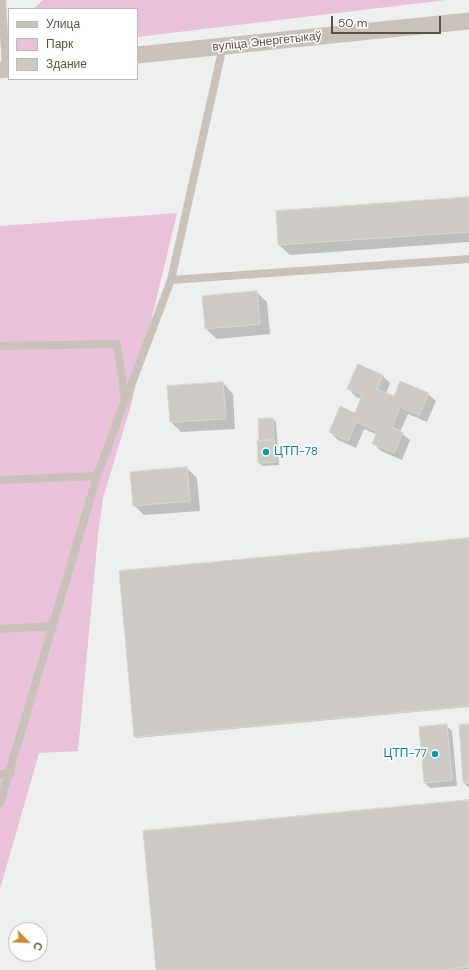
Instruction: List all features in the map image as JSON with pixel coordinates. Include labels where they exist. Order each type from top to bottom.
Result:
[{"type":"street","name":"вуліца Энергетыкаў","points":[[138,55],[469,21]]},
{"type":"lane","points":[[2,0],[5,69]]},
{"type":"lane","points":[[0,803],[10,774],[51,626],[97,476],[171,280],[223,46]]},
{"type":"lane","points":[[171,280],[469,259]]},
{"type":"lane","points":[[0,346],[117,344],[125,400]]},
{"type":"lane","points":[[0,480],[97,476]]},
{"type":"lane","points":[[0,628],[51,626]]},
{"type":"lane","points":[[0,774],[10,774]]},
{"type":"green space","points":[[43,0],[446,0],[138,37],[138,8],[34,8]]},
{"type":"green space","points":[[177,213],[131,405],[103,498],[98,535],[78,751],[39,753],[0,889],[0,226]]},
{"type":"building","points":[[469,197],[469,232],[278,245],[276,211]]},
{"type":"building","points":[[257,291],[260,324],[205,329],[202,296]]},
{"type":"building","points":[[358,364],[383,375],[377,389],[394,396],[400,381],[429,393],[419,415],[400,407],[392,427],[403,432],[394,453],[372,444],[377,431],[356,422],[348,441],[329,432],[340,406],[355,413],[362,395],[347,389]]},
{"type":"building","points":[[223,382],[226,419],[170,422],[167,386]]},
{"type":"building","points":[[273,418],[274,440],[259,441],[258,419]]},
{"type":"building","name":"ЦТП-78","points":[[274,440],[276,462],[258,463],[257,441]]},
{"type":"building","points":[[187,467],[190,501],[133,506],[130,472]]},
{"type":"building","points":[[469,538],[469,706],[134,737],[119,571]]},
{"type":"building","name":"ЦТП-77","points":[[447,724],[452,780],[424,783],[419,727]]},
{"type":"building","points":[[469,724],[469,783],[463,783],[459,725]]},
{"type":"building","points":[[469,800],[469,967],[441,970],[156,970],[143,831]]},
{"type":"place","name":"ЦТП-78","points":[[266,452]]},
{"type":"place","name":"ЦТП-77","points":[[435,754]]}]
